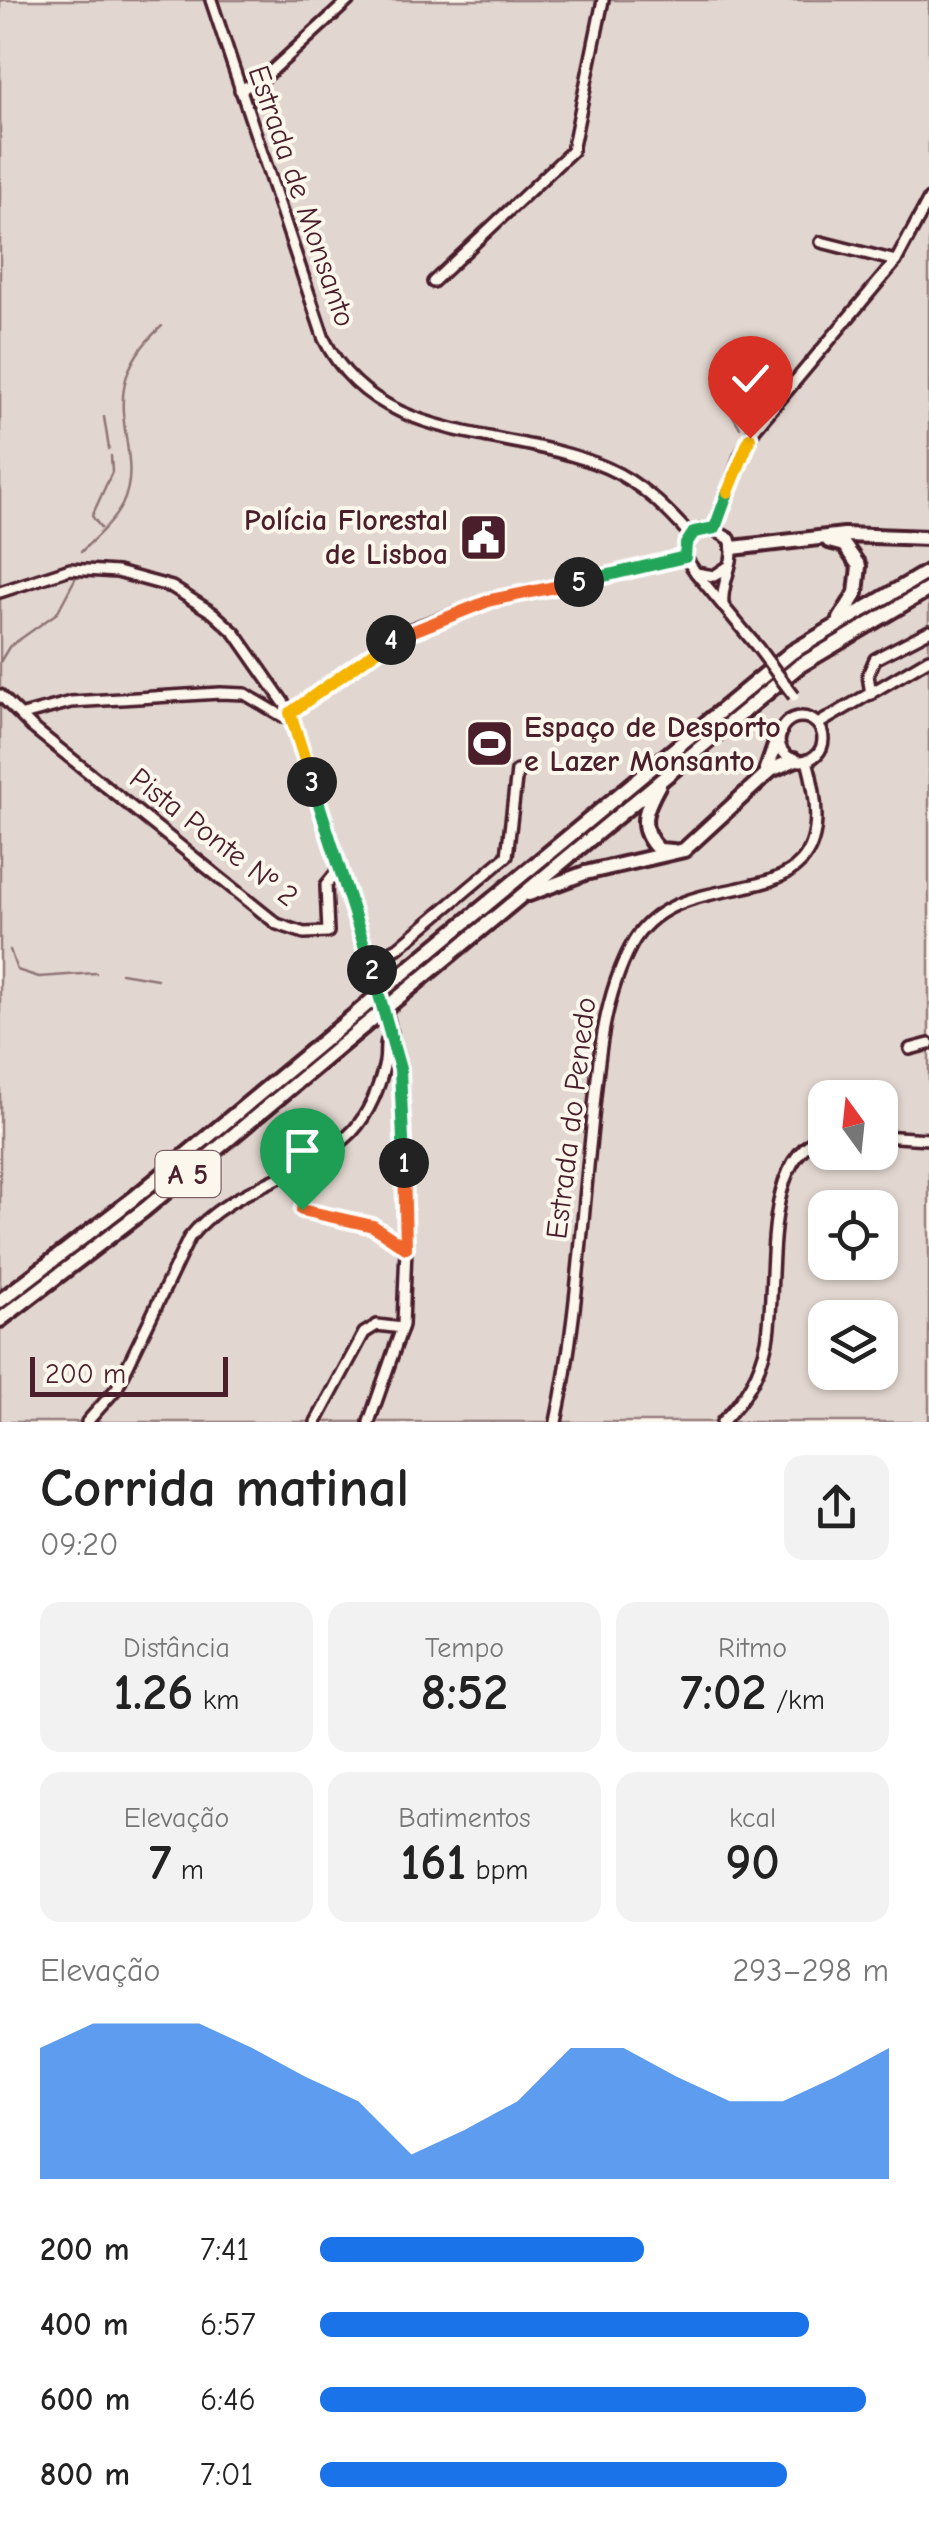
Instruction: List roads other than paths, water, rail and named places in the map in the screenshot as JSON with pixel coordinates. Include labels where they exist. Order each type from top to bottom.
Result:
[{"type":"highway","points":[[733,548],[864,534],[929,538]]},
{"type":"highway","points":[[817,539],[844,546],[859,566],[856,594],[839,621]]},
{"type":"highway","name":"A 5","points":[[0,1301],[134,1198],[724,706],[839,621],[929,572]]},
{"type":"highway","name":"A 5","points":[[0,1320],[144,1210],[799,666],[929,589]]},
{"type":"highway","points":[[665,775],[643,814],[644,830],[659,850],[671,852],[697,838],[767,769],[780,734]]},
{"type":"highway","points":[[517,899],[584,873],[684,850],[771,770],[800,760]]},
{"type":"street","name":"Estrada de Monsanto","points":[[211,0],[322,335],[352,381],[397,414],[611,470],[658,502],[691,536]]},
{"type":"street","points":[[240,90],[265,77],[349,0]]},
{"type":"street","points":[[433,282],[572,152],[602,0]]},
{"type":"street","points":[[715,528],[740,456],[755,429],[896,260],[929,202]]},
{"type":"street","points":[[821,242],[896,260]]},
{"type":"street","points":[[724,605],[721,584],[733,548],[727,536],[715,528],[702,528],[691,536],[685,557],[692,569],[794,696],[801,716],[818,724]]},
{"type":"street","points":[[0,695],[23,714],[71,702],[164,699],[192,693],[246,694],[280,715],[290,713],[400,634],[491,600],[685,557]]},
{"type":"street","points":[[692,569],[714,576],[729,566]]},
{"type":"street","points":[[0,592],[30,579],[85,569],[172,587],[213,612],[235,633],[290,713],[392,1032],[402,1087],[406,1248],[402,1328],[369,1422]]},
{"type":"street","points":[[871,694],[868,675],[874,659],[929,631]]},
{"type":"street","points":[[818,724],[929,659]]},
{"type":"street","name":"Pista Ponte Nº 2","points":[[23,714],[32,728],[278,924],[314,935],[328,932],[326,885],[339,868]]},
{"type":"street","points":[[801,716],[786,723],[780,734],[781,748],[800,760],[823,746],[818,724]]},
{"type":"street","name":"Estrada do Penedo","points":[[556,1422],[569,1360],[602,1034],[618,972],[644,926],[670,906],[766,882],[802,861],[816,836],[819,817],[800,760]]},
{"type":"street","points":[[370,962],[398,948],[507,856],[517,771]]},
{"type":"street","points":[[88,1422],[117,1388],[189,1238],[202,1222],[227,1204],[328,1150],[352,1132],[374,1098],[392,1032]]},
{"type":"street","points":[[910,1048],[929,1044]]},
{"type":"street","points":[[898,1137],[929,1139]]},
{"type":"street","points":[[722,1422],[743,1398],[766,1344],[783,1179],[796,1153],[808,1146]]},
{"type":"street","points":[[302,1210],[373,1226],[406,1248]]},
{"type":"street","points":[[316,1422],[364,1333],[377,1325],[402,1328]]},
{"type":"waterway","points":[[81,552],[122,505],[129,484],[123,397],[127,375],[139,351],[162,326]]},
{"type":"waterway","points":[[714,383],[726,405]]},
{"type":"waterway","points":[[728,407],[740,428]]},
{"type":"waterway","points":[[104,417],[109,449]]},
{"type":"waterway","points":[[101,528],[92,516],[112,472],[111,456]]},
{"type":"waterway","points":[[0,662],[9,647],[57,613],[76,577]]},
{"type":"waterway","points":[[10,950],[17,970],[39,977],[96,973]]},
{"type":"waterway","points":[[121,973],[157,979]]},
{"type":"place","name":"Polícia Florestal de Lisboa","points":[[483,537]]},
{"type":"place","name":"Espaço de Desporto e Lazer Monsanto","points":[[489,744]]}]
